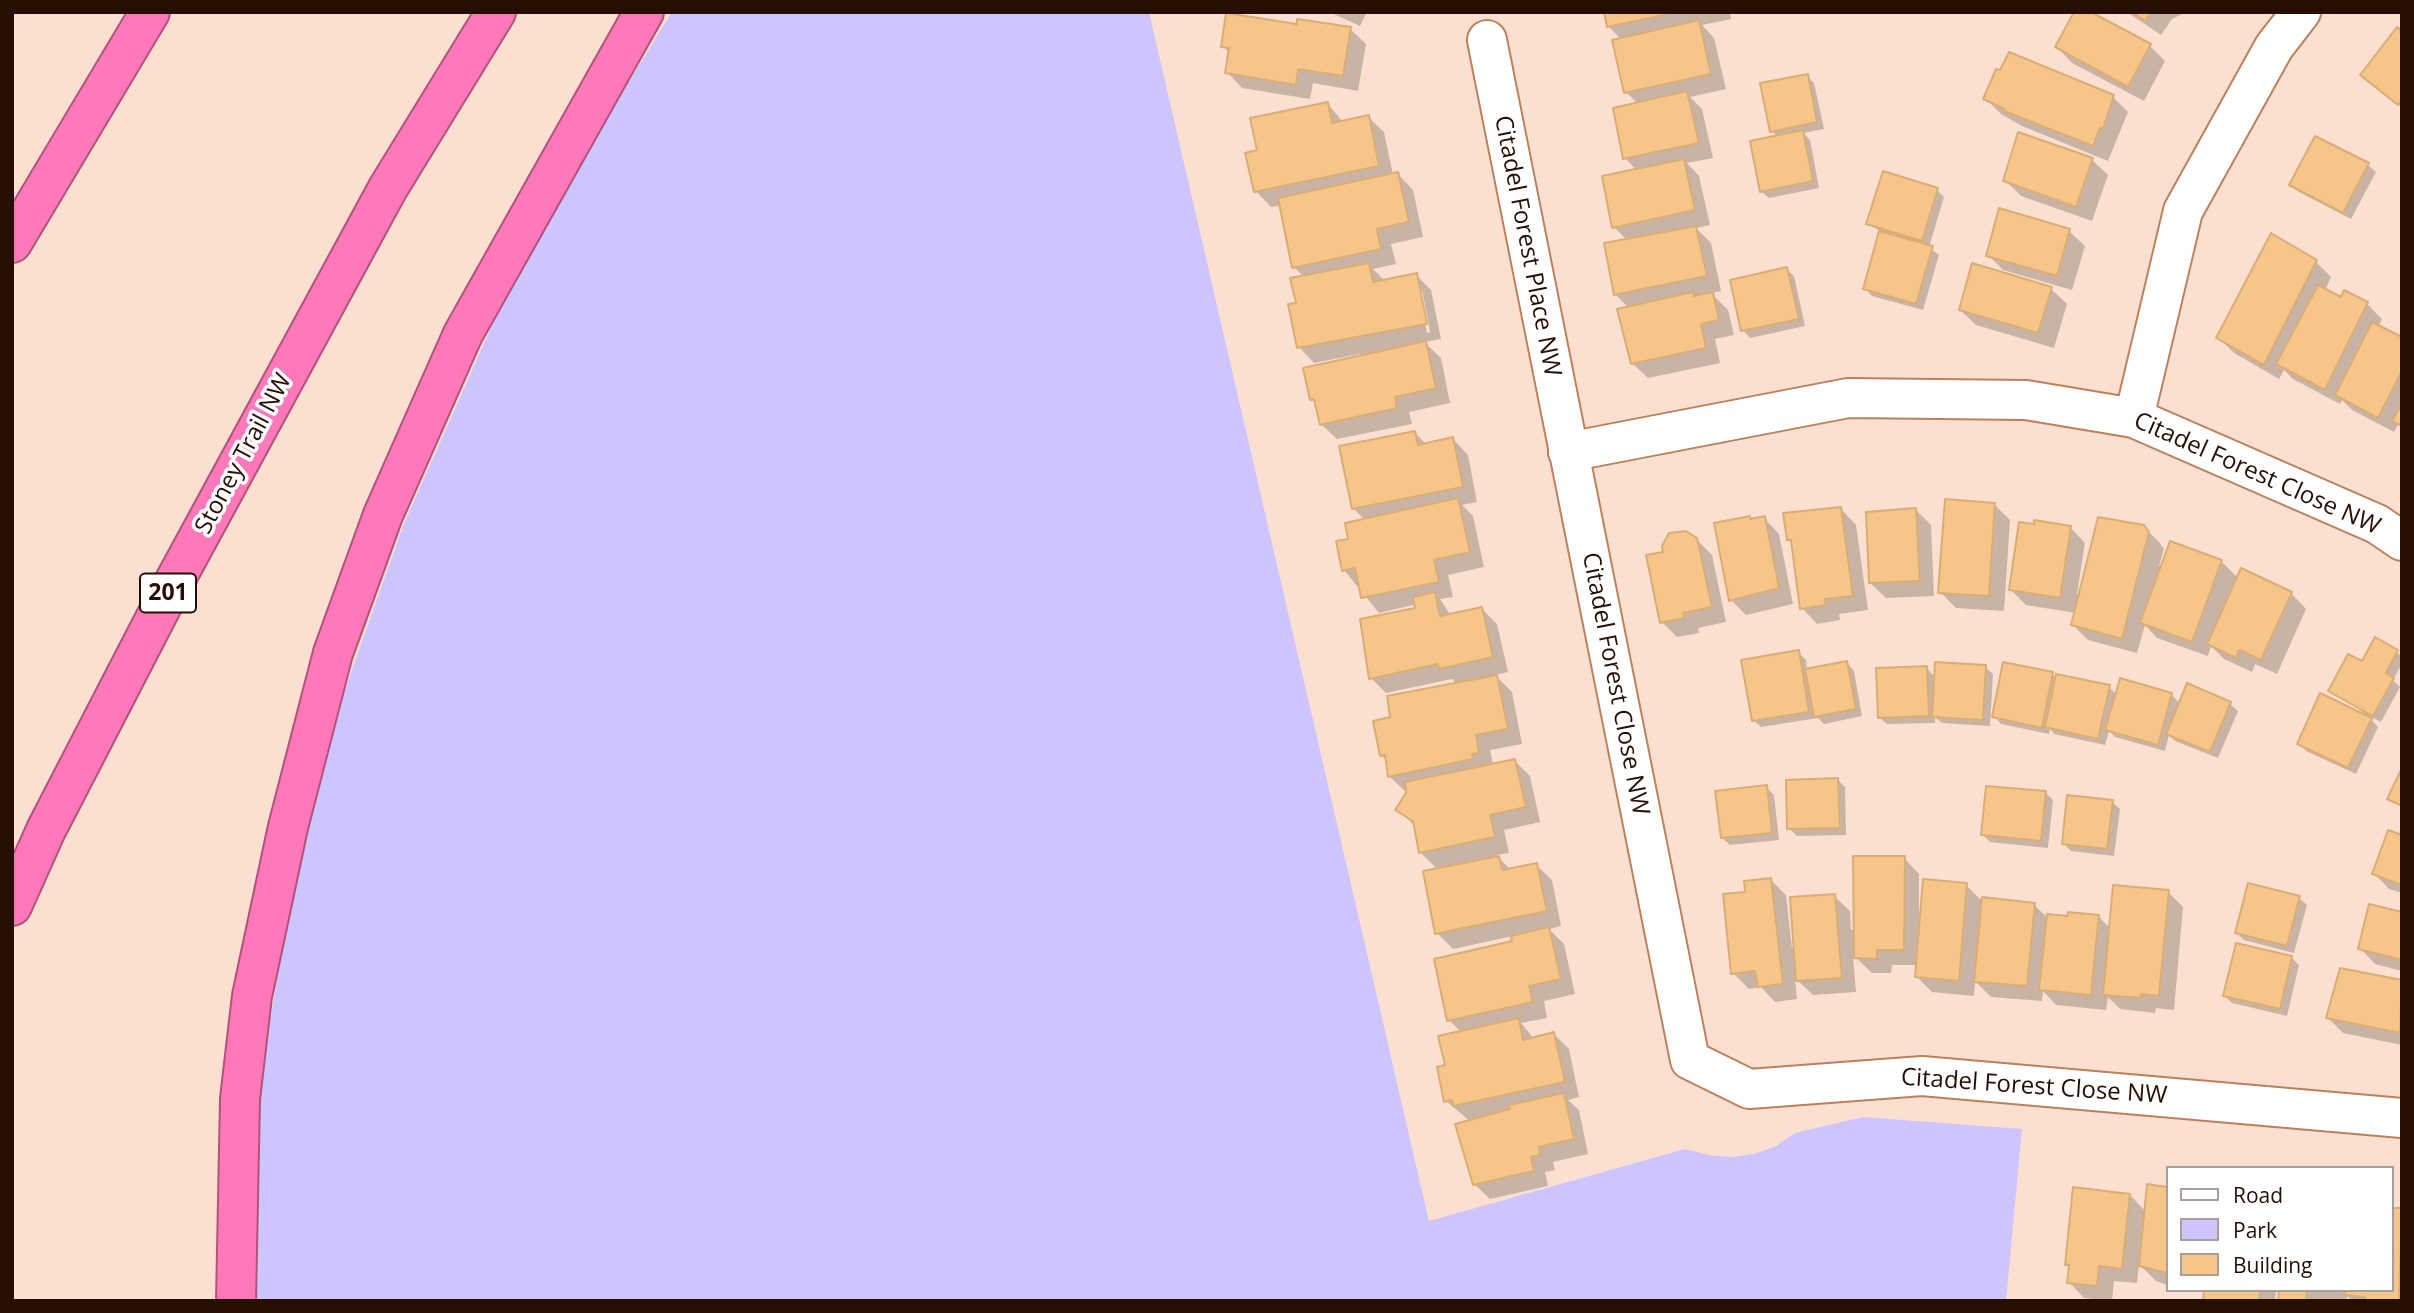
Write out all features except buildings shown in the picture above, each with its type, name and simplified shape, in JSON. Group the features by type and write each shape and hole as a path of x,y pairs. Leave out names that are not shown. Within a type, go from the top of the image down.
{"highway":[{"path":"12,243 150,12"},
{"name":"Stoney Trail NW","path":"12,906 46,830 172,586 388,188 496,12"},
{"path":"236,1301 240,1099 253,996 288,827 333,653 383,515 463,334 644,12"}],"street":[{"path":"2134,418 2183,211 2274,47 2301,12"},
{"name":"Citadel Forest Place NW","path":"1487,40 1568,452"},
{"name":"Citadel Forest Close NW","path":"2402,541 2377,524 2134,418 2026,400 1848,398 1568,452 1690,1059 1749,1089 1922,1076 2402,1118"}],"green space":[{"path":"672,12 1149,12 1429,1221 1685,1149 1731,1157 1754,1154 1776,1146 1795,1133 1863,1117 2022,1129 2006,1301 256,1301 253,1122 309,791 403,526 528,244"}]}
